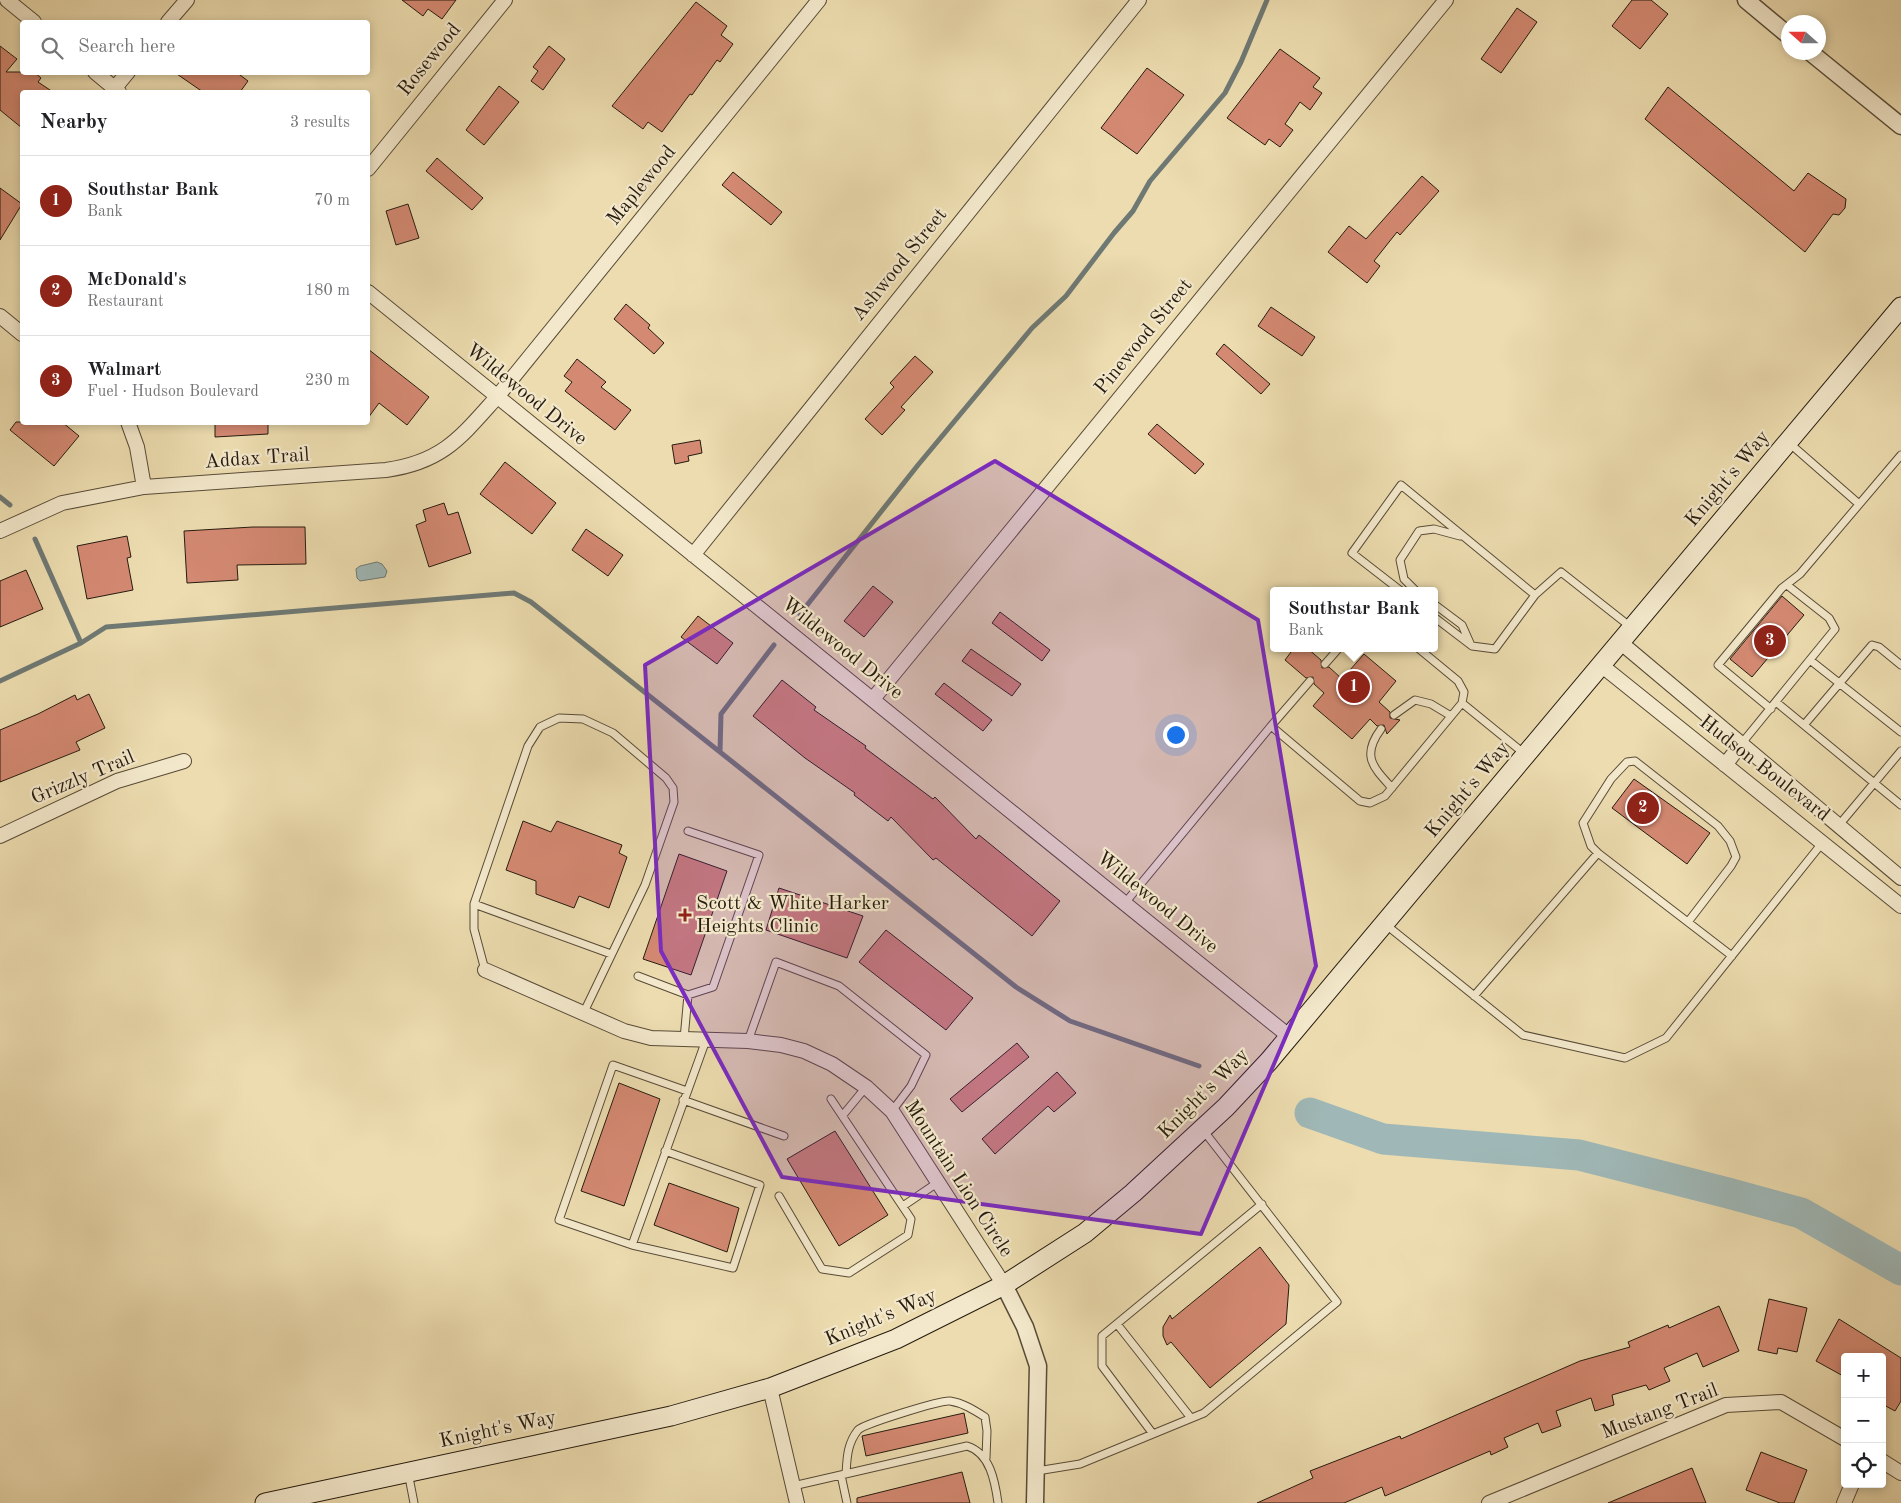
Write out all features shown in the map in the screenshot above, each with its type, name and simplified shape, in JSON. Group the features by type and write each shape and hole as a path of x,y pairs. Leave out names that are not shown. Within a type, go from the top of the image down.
{"main road":[{"name":"Knight's Way","path":"265,1503 671,1416 770,1388 896,1339 1004,1285 1085,1233 1133,1193 1226,1108 1290,1037 1901,307"}],"street":[{"path":"7,0 32,20"},
{"path":"170,20 187,0"},
{"name":"Rosewood","path":"370,167 505,0"},
{"name":"Maplewood","path":"497,397 819,0"},
{"name":"Ashwood Street","path":"693,555 1139,0"},
{"name":"Pinewood Street","path":"873,699 1446,0"},
{"path":"1746,0 1781,29"},
{"path":"1820,60 1901,126"},
{"path":"98,75 116,90"},
{"path":"118,90 126,75"},
{"name":"Wildewood Drive","path":"370,294 1290,1037"},
{"path":"0,316 20,332"},
{"name":"Addax Trail","path":"0,531 62,503 144,487 410,466 448,448 497,397"},
{"path":"129,425 137,447 144,487"},
{"name":"Hudson Boulevard","path":"1626,635 1742,743 1901,878"},
{"name":"Hudson Boulevard","path":"1601,665 1824,842 1901,906"},
{"path":"1725,765 1742,743"},
{"name":"Grizzly Trail","path":"0,836 117,781 184,761"},
{"path":"1824,842 1839,825"},
{"name":"Mountain Lion Circle","path":"485,970 624,1031 651,1038 748,1041 781,1045 804,1051 832,1064 866,1087 892,1111 936,1183 1004,1285"},
{"path":"1004,1285 1023,1321 1038,1366 1035,1503"},
{"path":"770,1388 797,1503"},
{"name":"Mustang Trail","path":"1488,1503 1726,1405 1781,1402 1841,1437"},
{"path":"1886,1464 1901,1473"},
{"path":"1844,1503 1850,1488"}],"lane":[{"path":"1788,442 1859,504"},
{"path":"1771,708 1718,665 1787,585 1800,574 1901,455"},
{"path":"1395,587 1352,553 1401,485 1536,595"},
{"path":"1412,587 1404,579 1400,560 1419,531 1434,529 1462,536"},
{"path":"1438,620 1472,646 1495,649 1536,595 1562,572 1626,635"},
{"path":"1742,743 1835,629 1829,618 1787,585"},
{"path":"1438,607 1462,625 1472,646"},
{"path":"1804,725 1872,645 1879,647 1901,665"},
{"path":"1325,664 1336,652"},
{"path":"1270,726 1360,801 1370,803 1385,796 1462,703 1464,692 1458,681 1423,652"},
{"path":"1810,660 1901,732"},
{"path":"1125,903 1270,726 1310,681"},
{"path":"1394,715 1415,700 1431,704 1451,716"},
{"path":"1776,702 1901,805"},
{"path":"1462,703 1526,755"},
{"path":"485,970 474,929 474,904 528,746 540,727 558,718 583,719 614,733 666,778 673,788 674,802 656,860 583,1014"},
{"path":"1381,729 1371,748 1372,766 1392,788"},
{"path":"1839,825 1901,752"},
{"path":"1688,922 1732,866 1736,857 1730,841 1718,826 1636,761 1627,762 1611,779 1583,823 1591,846 1598,852 1688,922 1732,956"},
{"path":"638,976 688,995 713,987 759,855 688,831"},
{"path":"1385,924 1523,1035 1625,1058 1666,1038 1824,842"},
{"path":"1474,996 1598,852"},
{"path":"474,904 611,954"},
{"path":"748,1041 776,962 839,986 926,1055 911,1086 892,1111"},
{"path":"684,1039 688,995"},
{"path":"632,1245 706,1040"},
{"path":"665,1151 760,1184 733,1268 632,1245 559,1220 613,1065 687,1091"},
{"path":"843,1115 866,1087"},
{"path":"779,1196 822,1269 849,1273 908,1235 911,1219 831,1098"},
{"path":"683,1100 784,1136"},
{"path":"1036,1471 1080,1464 1204,1413 1337,1302 1262,1204 1202,1130"},
{"path":"903,1206 936,1183"},
{"path":"1153,1434 1102,1366 1102,1336 1262,1204"},
{"path":"1117,1324 1191,1418"},
{"path":"847,1503 844,1475 848,1446 859,1428 932,1403 949,1401 969,1406 985,1417 987,1431 986,1458 998,1503"},
{"path":"794,1486 967,1446 977,1449 986,1458"},
{"path":"408,1472 414,1503"}],"highlighted area":[{"path":"995,461 1258,620 1316,966 1201,1234 782,1177 661,951 645,665"}],"water":[{"path":"377,562 382,564 387,571 385,577 360,581 357,578 356,569 360,566"}],"building":[{"path":"402,0 456,0 442,19 428,9 423,16"},
{"path":"1632,0 1651,0 1668,14 1640,49 1612,26"},
{"path":"696,2 727,26 721,35 733,44 720,62 717,60 662,132 648,122 643,129 612,106"},
{"path":"1517,8 1537,22 1501,73 1481,59"},
{"path":"0,46 17,59 6,72 20,72 20,75 38,75 41,78 38,82 50,90 20,90 20,126 0,110"},
{"path":"549,46 565,59 543,90 531,81 538,71 533,67"},
{"path":"1280,49 1320,78 1313,87 1322,93 1310,110 1300,102 1285,124 1293,130 1280,147 1269,139 1265,145 1227,118"},
{"path":"1147,68 1184,95 1137,154 1101,128"},
{"path":"178,75 240,75 248,81 241,90 200,90"},
{"path":"499,86 519,102 484,145 466,130"},
{"path":"1668,87 1794,191 1808,173 1846,199 1845,208 1839,215 1833,214 1805,252 1645,119"},
{"path":"437,158 483,198 472,210 426,171"},
{"path":"733,172 782,212 771,225 722,185"},
{"path":"1422,176 1439,191 1400,235 1397,232 1374,261 1380,266 1367,283 1328,252 1349,226 1366,239"},
{"path":"0,188 20,203 20,207 0,240"},
{"path":"408,204 419,238 396,245 386,211"},
{"path":"626,304 650,325 648,328 664,343 654,354 614,319"},
{"path":"1271,307 1315,337 1302,356 1258,326"},
{"path":"1224,344 1270,384 1261,394 1216,354"},
{"path":"370,351 429,397 407,425 379,403 370,415"},
{"path":"915,356 933,372 901,407 905,410 882,435 865,419 894,387 890,383"},
{"path":"577,359 606,382 601,387 631,410 615,430 565,391 572,382 564,376"},
{"path":"16,422 20,422 20,425 66,425 79,436 54,466 10,430"},
{"path":"1157,424 1204,464 1195,474 1148,434"},
{"path":"215,425 268,425 268,434 215,437"},
{"path":"700,440 702,453 688,456 689,461 675,464 672,445"},
{"path":"505,462 556,503 532,534 480,494"},
{"path":"444,503 448,515 458,512 471,553 429,567 416,525 426,521 423,510"},
{"path":"253,527 305,527 306,564 237,565 238,580 187,583 184,531"},
{"path":"586,529 623,555 608,576 572,550"},
{"path":"127,536 131,557 127,558 133,590 87,599 77,546"},
{"path":"26,570 43,609 0,627 0,581"},
{"path":"873,586 893,602 864,637 844,621"},
{"path":"1782,596 1804,615 1752,677 1730,659"},
{"path":"1000,612 1050,650 1042,661 992,623"},
{"path":"698,616 733,643 717,664 681,637"},
{"path":"971,649 1021,684 1012,696 962,661"},
{"path":"1291,652 1312,652 1321,660 1322,668 1329,667 1342,679 1364,654 1396,681 1379,702 1390,712 1390,718 1400,720 1387,734 1384,725 1377,726 1370,719 1352,739 1313,706 1324,693 1314,684 1313,677 1306,678 1285,660"},
{"path":"782,680 816,707 814,710 866,746 865,748 933,799 935,797 976,839 979,835 1060,901 1032,936 936,858 933,860 891,817 888,821 854,795 855,793 805,758 753,716"},
{"path":"944,683 992,720 983,731 935,694"},
{"path":"89,694 105,728 76,742 80,750 0,782 0,730 38,714 75,695 77,700"},
{"path":"1634,779 1710,833 1687,864 1612,808"},
{"path":"523,821 551,832 557,821 622,845 619,853 627,857 609,908 579,896 574,908 536,894 536,881 506,870"},
{"name":"Scott & White Harker Heights Clinic","path":"679,854 727,871 691,975 643,959"},
{"path":"779,888 863,916 847,958 766,930"},
{"path":"886,930 973,998 946,1030 859,962"},
{"path":"1017,1043 1029,1057 962,1112 950,1099"},
{"path":"1057,1072 1076,1093 1054,1112 1048,1106 995,1154 982,1139"},
{"path":"619,1083 660,1099 624,1206 581,1191"},
{"path":"835,1131 888,1215 839,1246 787,1159"},
{"path":"669,1183 739,1208 727,1252 654,1225"},
{"path":"1260,1247 1289,1285 1286,1324 1210,1388 1171,1342 1167,1345 1163,1336 1163,1327 1170,1315 1172,1319"},
{"path":"1769,1299 1807,1308 1797,1352 1778,1348 1777,1354 1758,1350"},
{"path":"1719,1306 1739,1351 1703,1367 1697,1353 1664,1368 1670,1381 1649,1390 1646,1385 1612,1395 1614,1405 1595,1411 1591,1398 1556,1411 1561,1426 1542,1433 1538,1423 1504,1438 1508,1447 1491,1455 1490,1451 1385,1496 1382,1487 1344,1503 1257,1503 1313,1478 1310,1471 1400,1436 1401,1439 1580,1361 1630,1347 1628,1342 1668,1325 1669,1328"},
{"path":"1839,1319 1901,1358 1901,1401 1895,1411 1886,1406 1886,1353 1841,1353 1841,1375 1816,1361"},
{"path":"964,1413 968,1433 866,1456 862,1436"},
{"path":"1761,1452 1807,1470 1794,1503 1780,1503 1746,1490"},
{"path":"1692,1468 1706,1503 1608,1503"},
{"path":"962,1472 970,1503 857,1503 857,1498"}],"waterway":[{"path":"800,614 918,465 1032,328 1066,296 1133,211 1150,181 1225,93 1241,62 1267,0"},
{"path":"0,497 10,505"},
{"path":"35,539 81,643"},
{"path":"0,681 81,643 106,627 514,593 531,602 1016,987 1070,1021 1199,1066"},
{"path":"720,752 721,714 774,645"},
{"path":"1310,1113 1383,1139 1579,1155 1728,1193 1801,1213 1901,1270"}],"place":[{"name":"Walmart","path":"1770,641"},
{"name":"Southstar Bank","path":"1354,687"},
{"name":"McDonald's","path":"1643,808"},
{"name":"Scott & White Harker Heights Clinic","path":"685,915"}]}
